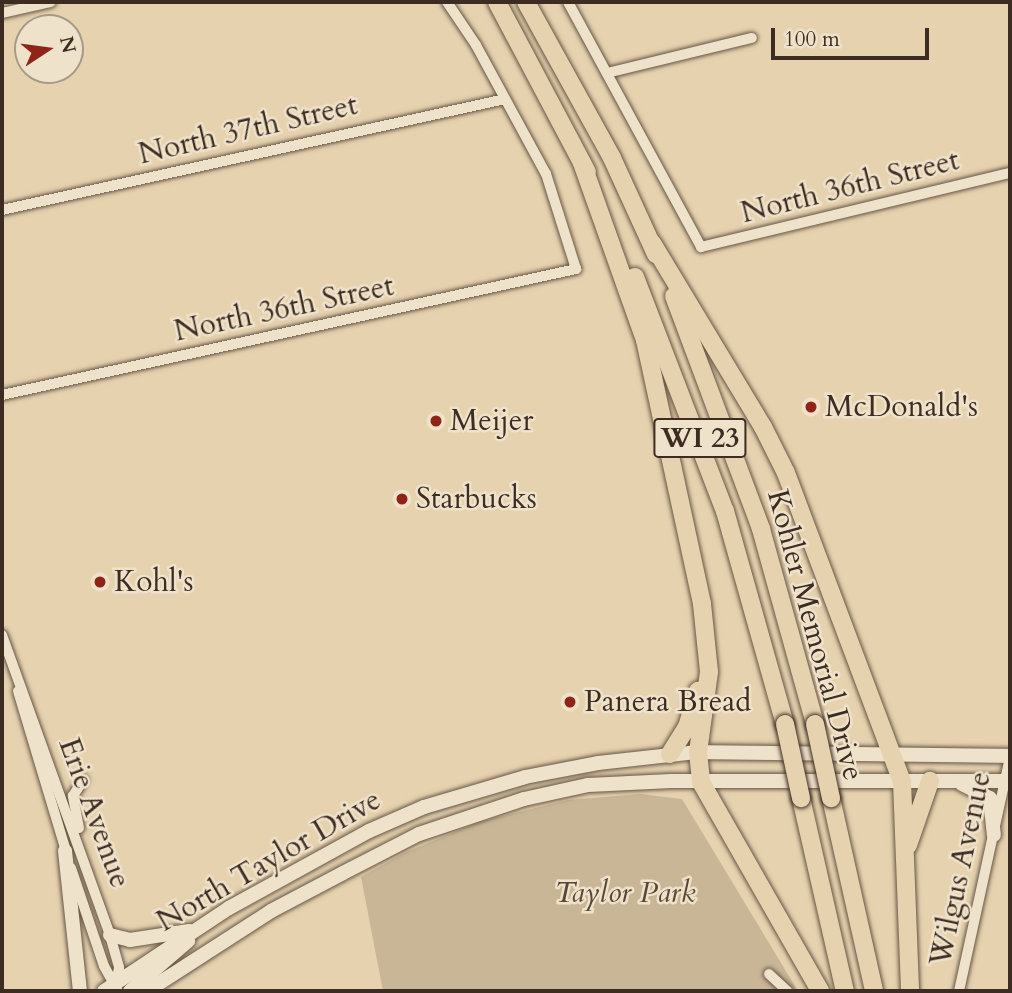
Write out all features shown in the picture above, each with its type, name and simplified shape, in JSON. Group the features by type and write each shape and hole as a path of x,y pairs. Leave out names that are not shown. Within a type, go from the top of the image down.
{"highway":[{"name":"Kohler Memorial Drive","path":"497,2 582,163 659,333 709,465 785,724 845,991"},
{"name":"Kohler Memorial Drive","path":"526,2 612,158 652,243 761,529 815,724 874,991"},
{"path":"582,163 638,317 688,534 709,657 698,752 701,782 820,991"},
{"path":"652,243 763,427 786,473 902,781 910,991"},
{"path":"670,754 691,718 700,675 688,534"},
{"path":"905,855 938,780"}],"main road":[{"name":"North Taylor Drive","path":"113,989 197,929 281,877 410,812 525,778 670,754 698,752 1010,757"},
{"path":"938,780 975,788 990,798 994,835"},
{"name":"North Taylor Drive","path":"147,991 271,911 419,834 476,812 588,785 1008,781"},
{"path":"65,851 80,991"},
{"path":"110,935 146,939 197,929"},
{"path":"130,991 172,958 197,929"}],"street":[{"path":"2,13 51,2"},
{"path":"447,2 505,99"},
{"path":"568,2 607,74 752,38"},
{"name":"North 36th Street","path":"607,74 701,247 1010,173"},
{"name":"North 37th Street","path":"2,210 505,99"},
{"name":"North 36th Street","path":"2,395 576,269 554,193 505,99"},
{"name":"Erie Avenue","path":"2,635 65,851 113,989"},
{"name":"Erie Avenue","path":"11,663 110,935 119,968 113,989"},
{"name":"Wilgus Avenue","path":"959,991 1008,781 1010,757"},
{"path":"83,780 72,796 93,883"},
{"path":"769,974 787,991"}],"green space":[{"name":"Taylor Park","path":"640,794 682,799 798,991 383,991 361,877 404,853 479,822 568,800"}],"place":[{"name":"McDonald's","path":"811,407"},
{"name":"Meijer","path":"436,421"},
{"name":"Starbucks","path":"402,499"},
{"name":"Kohl's","path":"100,582"},
{"name":"Panera Bread","path":"570,702"}]}
